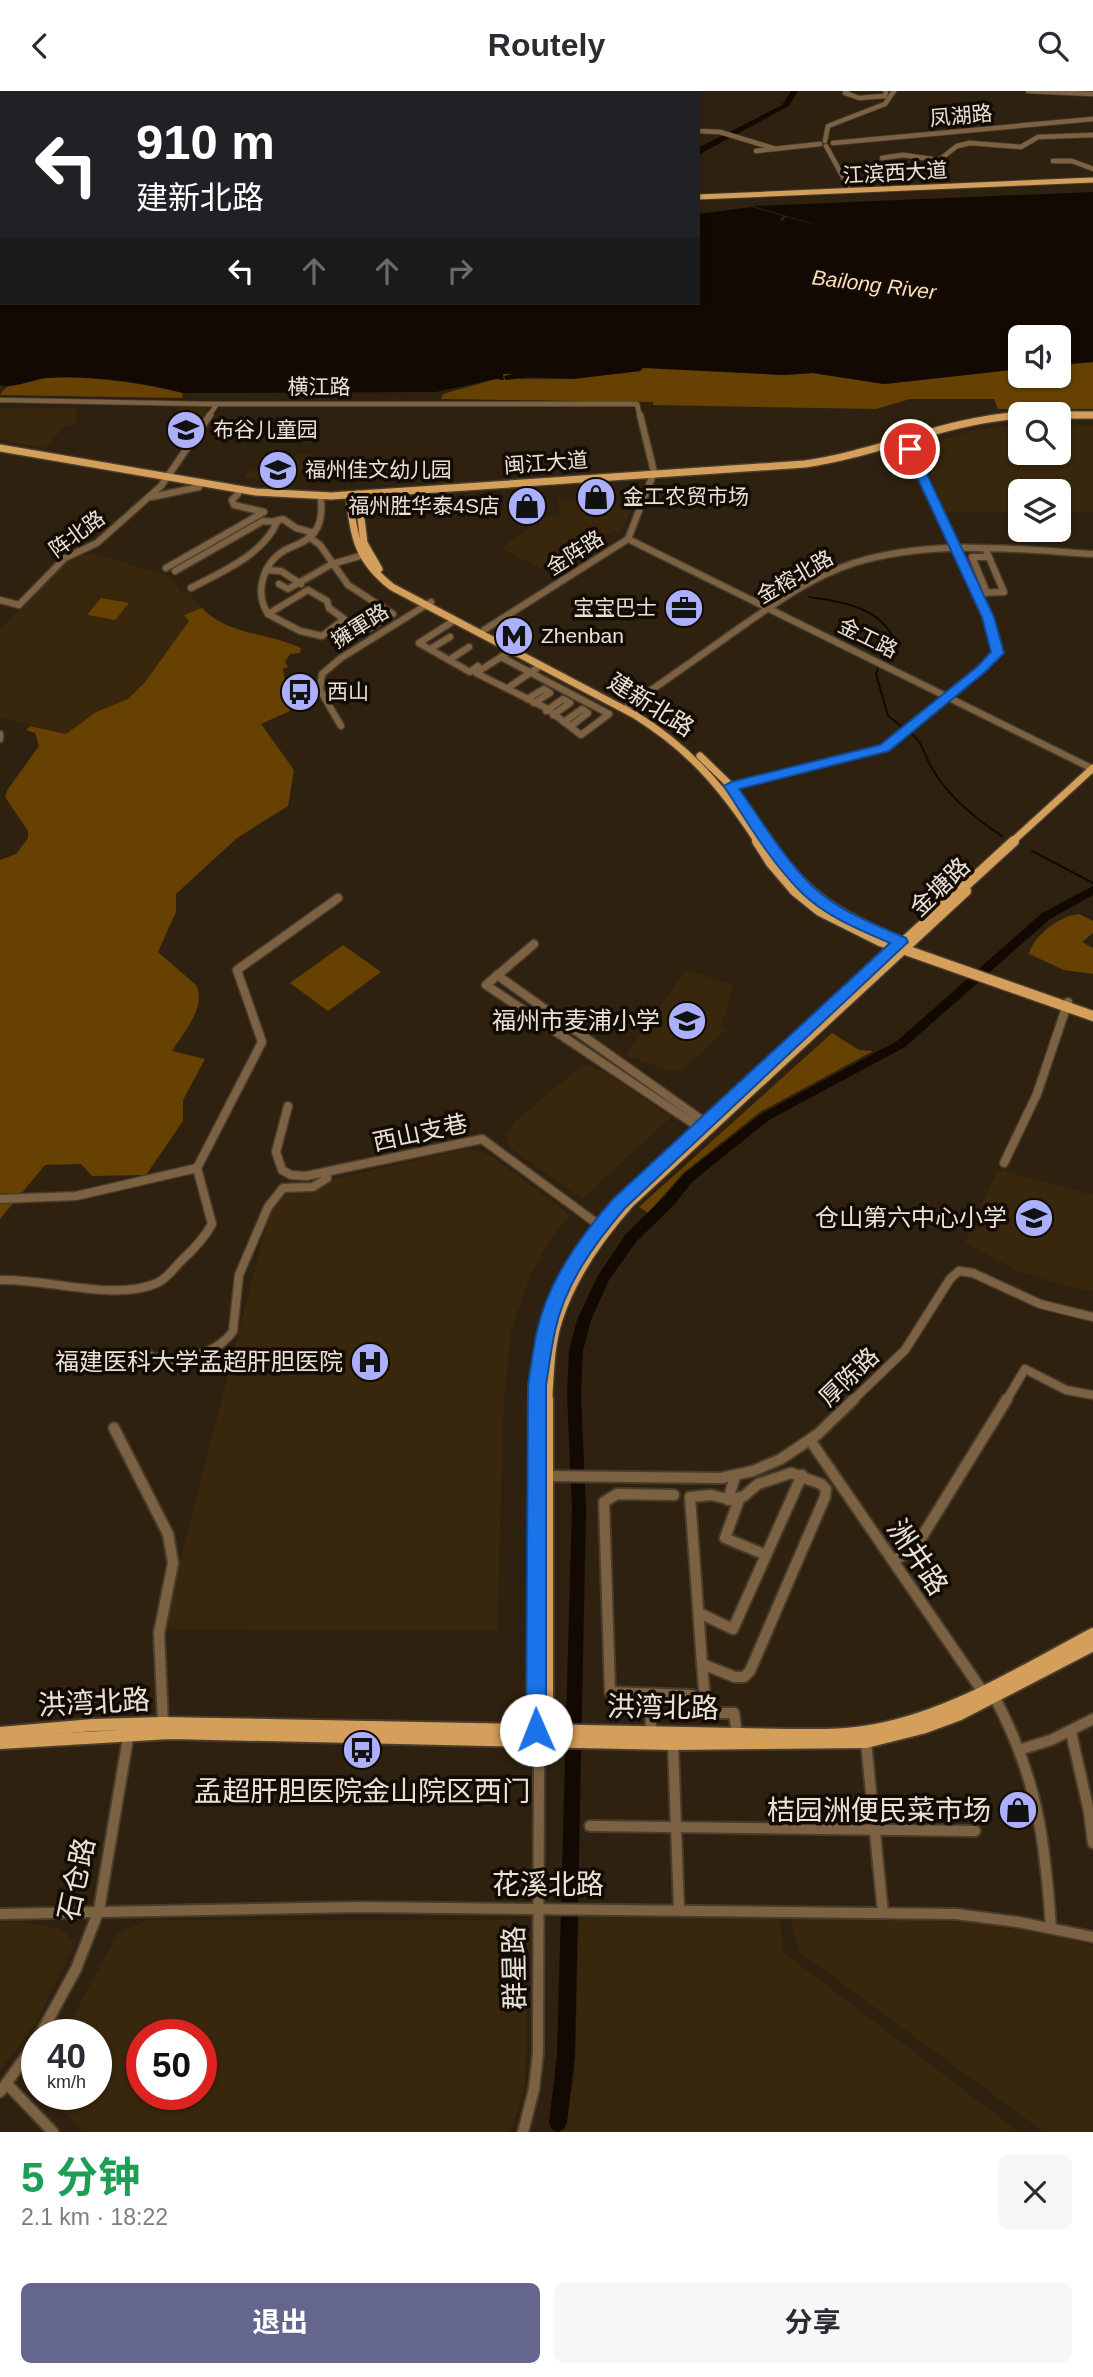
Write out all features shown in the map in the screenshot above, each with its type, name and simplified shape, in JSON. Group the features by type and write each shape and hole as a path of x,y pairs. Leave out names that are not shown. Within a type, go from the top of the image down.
{"main road":[{"name":"江滨西大道","path":"700,195 848,186 1093,178"},
{"name":"江滨西大道","path":"700,195 1093,178"},
{"name":"闽江大道","path":"0,448 238,494 321,501 818,463 852,456 977,419 1024,415 1093,417"},
{"name":"闽江大道","path":"1071,418 1093,417"},
{"name":"闽江大道","path":"654,475 824,466 854,461 975,425 1008,421"},
{"name":"闽江大道","path":"0,454 266,493 354,497"},
{"path":"354,497 353,535 360,556"},
{"name":"建新北路","path":"354,497 362,539 373,562 390,579 455,620 626,708"},
{"name":"建新北路","path":"360,556 385,582 484,630 626,708 677,743 726,787 771,863 804,899 842,924 1067,1004 1093,1016"},
{"name":"金塘路","path":"539,1735 547,1708 547,1376 554,1330 577,1275 602,1228 1093,768"},
{"name":"金塘路","path":"539,1760 539,1371 546,1329 569,1270 619,1203 1093,777"},
{"name":"建新北路","path":"1067,1004 1093,1010"},
{"name":"洪湾北路","path":"576,1736 651,1732 814,1735 874,1730 988,1695 1093,1634"},
{"name":"洪湾北路","path":"0,1743 163,1723 576,1736 673,1744 866,1742 922,1728 1093,1645"},
{"name":"洪湾北路","path":"0,1733 129,1729 170,1733 539,1735"}],"street":[{"path":"846,91 845,93 859,97 885,96 886,91"},
{"path":"848,186 824,144 828,126 884,104 894,91"},
{"path":"1028,91 1093,94"},
{"name":"凤湖路","path":"824,144 1093,119"},
{"path":"700,131 726,133 776,149"},
{"path":"882,158 903,155 939,160 957,146 970,143 1021,147 1038,137 1093,135"},
{"path":"756,151 824,144"},
{"path":"1053,161 1072,161 1093,169"},
{"name":"横江路","path":"0,400 217,404 637,404 654,475"},
{"name":"阵北路","path":"0,600 19,605 65,558 97,543 144,502 168,479 217,404"},
{"path":"726,787 881,750 916,725 998,653 992,629 977,593 908,445"},
{"name":"金阵路","path":"484,630 628,538 654,475"},
{"path":"144,502 167,492 199,487"},
{"path":"166,568 264,512 234,505 232,500 238,494"},
{"path":"267,614 308,590 327,601 329,608 344,619 322,636 300,631 267,614 261,591 266,570 280,554 312,535 322,516 321,501"},
{"path":"175,571 263,521 283,519 322,543 332,564 357,593 393,614 370,628"},
{"path":"191,588 256,549 276,527 275,521"},
{"name":"金工路","path":"628,538 1093,768"},
{"name":"金榕北路","path":"626,708 769,608 816,579 846,566 891,554 956,547 1093,554"},
{"path":"977,593 1004,592 985,548"},
{"path":"279,584 288,589 332,564 360,556"},
{"path":"987,593 972,557 989,557"},
{"path":"266,570 281,571 300,583 303,593"},
{"name":"擁軍路","path":"341,726 320,690 322,674 341,658 429,604"},
{"path":"455,620 419,643 470,672 510,649"},
{"path":"430,649 450,637"},
{"path":"449,660 469,647"},
{"path":"501,657 609,714 581,735 531,701 476,673 510,649"},
{"path":"508,688 540,666"},
{"path":"550,713 563,699 583,688"},
{"path":"0,1280 20,1277 110,1289 145,1287 158,1283 194,1249 212,1224 197,1168 262,1042 237,970 338,898"},
{"path":"534,944 486,985 703,1126"},
{"path":"497,975 703,1126"},
{"path":"1004,1163 1037,1094 1067,1004"},
{"name":"西山支巷","path":"288,1106 275,1147 277,1163 285,1172 298,1176 325,1172 482,1139 602,1228"},
{"path":"0,1199 76,1196 127,1187 197,1168"},
{"path":"148,1355 160,1360 205,1353 232,1335 239,1275 273,1198 283,1188 305,1188 323,1183 327,1178 325,1172"},
{"name":"厚陈路","path":"546,1476 698,1479 735,1476 767,1466 810,1440 905,1350 950,1279 959,1271 972,1273 1040,1304 1093,1317"},
{"path":"893,1561 915,1548 1025,1369 1066,1390 1093,1395"},
{"path":"114,1428 168,1534 173,1552 159,1633 163,1723"},
{"name":"洲井路","path":"810,1440 988,1695 1022,1749 1033,1779 1044,1829 1051,1928"},
{"path":"702,1664 740,1678 750,1671 827,1493 821,1483 802,1475 787,1474 755,1486 740,1497 729,1500 711,1495 691,1497 702,1664 706,1713 734,1713 737,1734"},
{"path":"699,1613 733,1629 802,1475"},
{"path":"729,1500 735,1476"},
{"path":"674,1495 617,1494 606,1499 603,1505 610,1692 692,1695"},
{"path":"740,1497 725,1538 766,1555"},
{"path":"650,1693 651,1732"},
{"path":"1022,1749 1070,1732 1093,1719"},
{"name":"石仓路","path":"49,2019 76,1969 99,1910 129,1729"},
{"path":"1070,1732 1093,1843"},
{"path":"866,1742 883,1913"},
{"path":"673,1744 678,1909"},
{"name":"群星路","path":"523,2132 537,2065 539,1760"},
{"path":"590,1826 975,1831"},
{"name":"花溪北路","path":"0,1914 99,1910 537,1907 956,1914 1093,1937"},
{"path":"21,2063 3,2088 53,2132"}],"shaded area":[{"path":"1093,362 1093,409 1071,409 1071,402 1008,402 1008,409 998,409 994,399 910,399 876,409 441,399 443,394 496,379 503,374 512,374 520,379 572,379 640,371 643,368 784,375 813,373 884,384 1008,370 1008,388 1071,388 1071,364"},
{"path":"61,377 153,386 183,393 182,398 0,395 4,389 19,382"},
{"name":"布谷儿童园","path":"180,406 205,406 208,409 184,442 173,441 180,420 176,420"},
{"path":"76,408 77,423 74,426 65,425 46,448 0,440 0,410"},
{"path":"1071,425 1093,425 1093,512 1071,512 1071,479 1008,479 1008,512 945,512 919,447 973,430 1008,426 1008,465 1071,465"},
{"name":"福州佳文幼儿园","path":"303,453 311,454 292,485 244,478 246,473"},
{"path":"557,498 631,509 621,533 615,531 585,545 547,571 501,549 541,518 561,516"},
{"path":"96,554 168,576 178,583 176,585 181,592 187,591 202,608 184,615 190,621 145,682 128,699 96,712 66,734 0,718 0,630 72,556"},
{"path":"101,598 129,603 115,620 87,615"},
{"path":"202,608 212,617 236,629 301,648 300,653 290,654 285,662 288,667 283,669 290,711 261,724 294,770 288,806 237,838 176,894 176,912 158,952 196,985 199,993 196,1011 172,1051 205,1059 183,1100 183,1121 146,1175 92,1176 81,1164 45,1165 0,1219 0,860 16,854 28,838 28,831 5,797 39,746 35,733 26,730 30,726 66,734 96,712 128,699 145,682 189,621 184,615"},
{"path":"1079,914 1093,921 1093,933 1082,942 1093,948 1093,974 1064,970 1029,954 1036,940 1049,928 1064,918"},
{"path":"343,945 381,972 328,1011 290,983"},
{"name":"福州市麦浦小学","path":"687,969 732,985 721,1026 726,1029 686,1067 672,1072 626,1055"},
{"path":"832,1033 859,1050 873,1051 760,1112 683,1173 648,1213 639,1207"},
{"path":"587,1065 605,1072 671,1117 582,1199 510,1148 506,1139 514,1122 577,1070"},
{"name":"福建医科大学孟超肝胆医院","path":"477,1150 493,1157 570,1215 551,1238 532,1272 512,1327 504,1397 497,1631 163,1629 269,1214 275,1200 287,1190 306,1191 328,1184 329,1180 458,1151"},
{"name":"仓山第六中心小学","path":"998,1169 1093,1195 1093,1291 1020,1272 965,1242"},
{"path":"779,1915 783,1952 1019,2132 560,2132 575,2078 579,1916"},
{"path":"790,1915 967,1922 1051,1935 1093,1946 1093,2132 1044,2132 798,1951"},
{"path":"148,1920 511,1920 529,1935 525,2086 510,2132 83,2132 62,2110 112,2110 112,2019 72,2019 118,1933"},
{"path":"18,1921 61,1929 71,1939 74,1947 37,2019 21,2019 21,2043 0,2070 0,1922"}],"water":[{"path":"791,91 798,91 789,106 700,154 700,147 782,105"},
{"name":"Bailong River","path":"1093,192 1093,362 1071,364 1071,325 1008,325 1008,370 884,384 813,373 784,375 643,368 640,371 572,379 532,377 505,380 504,376 512,374 503,374 504,380 496,379 436,392 183,393 133,383 82,378 48,378 11,386 0,385 0,305 700,305 700,214 752,207 783,216 780,220 786,222 783,220 786,217 828,228 753,206"}],"waterway":[{"path":"809,597 848,604 881,621 896,643 883,662"},
{"path":"879,666 876,674 888,716 905,729"},
{"path":"910,732 918,740 933,770 947,789 973,815 1002,836"},
{"path":"1032,851 1093,883"},
{"path":"558,2123 566,2055 578,1575 579,1511 574,1393 576,1351 584,1320 604,1277 631,1238 670,1200 688,1178 765,1117 901,1044 1046,916 1093,890"}],"place":[{"name":"布谷儿童园","path":"186,430"},
{"name":"福州佳文幼儿园","path":"278,470"},
{"name":"金工农贸市场","path":"596,497"},
{"name":"福州胜华泰4S店","path":"527,506"},
{"name":"宝宝巴士","path":"684,608"},
{"name":"Zhenban","path":"514,636"},
{"name":"西山","path":"300,692"},
{"name":"福州市麦浦小学","path":"687,1021"},
{"name":"仓山第六中心小学","path":"1034,1218"},
{"name":"福建医科大学孟超肝胆医院","path":"370,1362"},
{"name":"孟超肝胆医院金山院区西门","path":"362,1750"},
{"name":"桔园洲便民菜市场","path":"1018,1810"}],"route":[{"path":"536,1730 537,1385 546,1329 562,1285 588,1239 619,1203 901,942 854,922 807,890 780,859 731,786 885,748 998,653 988,617 910,449"}]}
